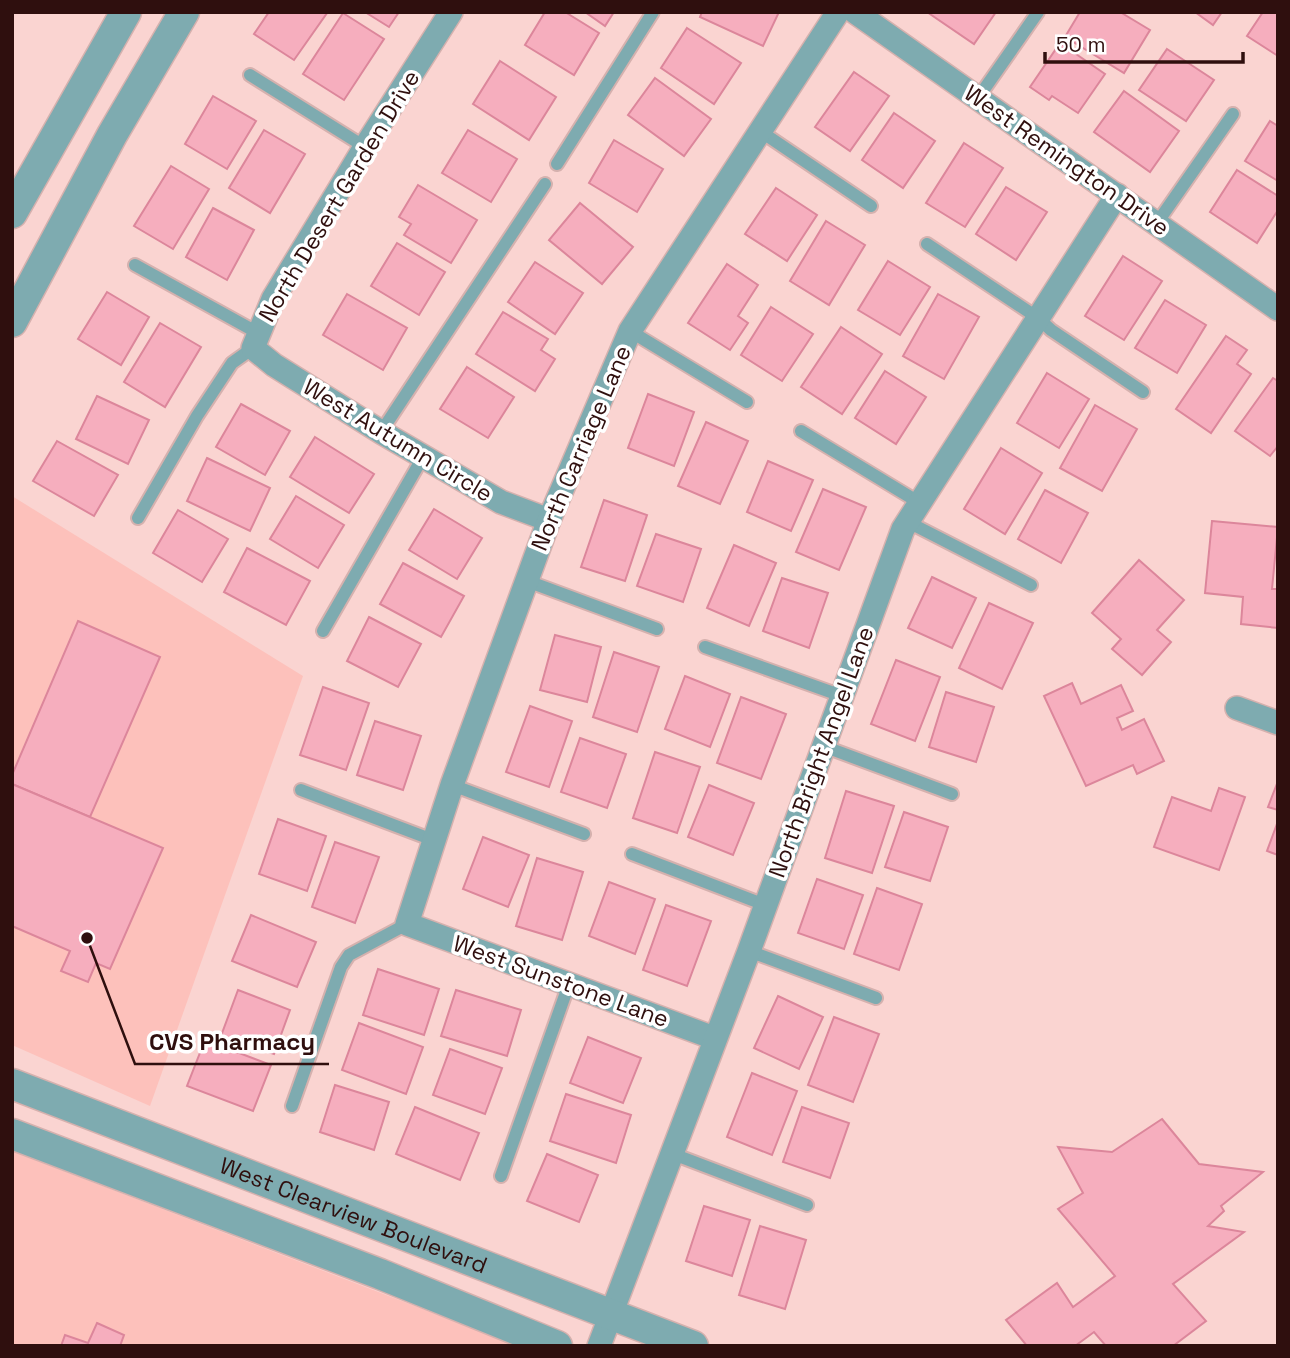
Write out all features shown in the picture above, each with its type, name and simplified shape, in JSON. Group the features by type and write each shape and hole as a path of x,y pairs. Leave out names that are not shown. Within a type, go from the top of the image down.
{"street":[{"path":"12,213 126,12"},
{"path":"12,321 112,135 184,12"},
{"name":"North Desert Garden Drive","path":"256,340 273,299 451,12"},
{"name":"North Carriage Lane","path":"407,924 452,785 549,520 630,331 838,12"},
{"name":"West Remington Drive","path":"855,12 1278,309"},
{"name":"North Bright Angel Lane","path":"599,1346 673,1154 903,529 1116,195"},
{"name":"West Autumn Circle","path":"256,340 274,365 381,432 501,502 549,520"},
{"path":"1237,708 1278,723"},
{"name":"West Sunstone Lane","path":"407,924 714,1038"},
{"name":"West Clearview Boulevard","path":"12,1084 694,1346"},
{"name":"West Clearview Boulevard","path":"12,1134 380,1274 558,1346"}],"lane":[{"path":"557,164 653,12"},
{"path":"978,98 1038,12"},
{"path":"250,75 365,147"},
{"path":"1157,223 1233,114"},
{"path":"760,131 871,206"},
{"path":"381,432 545,184"},
{"path":"927,244 1143,392"},
{"path":"135,265 256,340"},
{"path":"630,331 747,402"},
{"name":"North Desert Garden Drive","path":"138,518 197,416 232,363 256,340"},
{"path":"801,431 914,513 1031,585"},
{"path":"323,631 423,457"},
{"path":"527,581 657,629"},
{"path":"705,647 842,696"},
{"path":"823,746 951,794"},
{"path":"452,785 584,834"},
{"path":"301,790 433,840"},
{"path":"632,854 765,905"},
{"path":"292,1106 341,967 349,955 407,924"},
{"path":"748,951 876,998"},
{"path":"501,1176 569,984"},
{"path":"673,1154 807,1205"}],"shaded area":[{"path":"12,496 303,676 150,1106 12,1045"},
{"path":"12,1151 48,1165 519,1346 12,1346"}],"building":[{"path":"269,12 327,13 294,60 254,34"},
{"path":"365,12 399,12 389,27"},
{"path":"545,12 565,12 599,33 574,75 525,45"},
{"path":"585,12 614,12 605,26"},
{"path":"702,12 779,12 763,46 700,17"},
{"path":"927,12 996,12 974,44"},
{"path":"1080,12 1120,12 1150,30 1124,73 1065,37"},
{"path":"1195,12 1222,12 1213,25"},
{"path":"1263,12 1278,12 1278,56 1247,36"},
{"path":"343,13 384,39 344,100 303,74"},
{"path":"687,28 741,63 714,104 661,68"},
{"path":"1060,43 1105,74 1078,113 1052,96 1049,100 1030,87"},
{"path":"1167,49 1214,80 1186,121 1139,90"},
{"path":"500,61 556,97 529,140 473,104"},
{"path":"854,72 889,96 850,151 815,127"},
{"path":"655,78 711,119 684,156 628,115"},
{"path":"1124,91 1179,131 1150,172 1094,132"},
{"path":"213,96 256,121 227,169 185,144"},
{"path":"894,113 935,141 903,188 862,160"},
{"path":"1270,121 1278,126 1278,181 1245,161"},
{"path":"264,130 305,154 270,213 229,188"},
{"path":"468,130 517,159 491,202 442,173"},
{"path":"614,140 663,169 637,212 589,183"},
{"path":"964,143 1003,168 965,227 926,203"},
{"path":"171,166 209,189 173,249 134,226"},
{"path":"1237,170 1278,196 1278,210 1257,243 1210,212"},
{"path":"418,185 477,220 451,263 404,235 411,224 399,217"},
{"path":"1006,187 1047,212 1016,260 976,234"},
{"path":"776,188 817,215 787,261 745,234"},
{"path":"580,203 633,247 602,284 549,240"},
{"path":"213,208 254,230 227,280 186,257"},
{"path":"826,221 865,245 829,305 790,281"},
{"path":"397,243 445,272 419,315 371,286"},
{"path":"1123,256 1162,281 1124,340 1085,316"},
{"path":"888,261 930,287 900,335 858,310"},
{"path":"535,262 583,293 555,334 508,302"},
{"path":"727,264 758,285 738,316 748,323 730,350 688,323"},
{"path":"107,292 149,317 121,365 78,339"},
{"path":"347,294 407,328 383,370 323,335"},
{"path":"938,294 979,317 944,379 903,356"},
{"path":"1165,300 1206,325 1177,373 1135,348"},
{"path":"771,307 813,334 782,381 741,355"},
{"path":"503,312 548,339 541,350 555,359 535,391 476,354"},
{"path":"160,323 201,347 165,407 124,382"},
{"path":"841,327 882,354 842,414 801,387"},
{"path":"1226,336 1247,350 1237,364 1251,374 1211,433 1176,409"},
{"path":"467,367 514,397 488,438 440,409"},
{"path":"885,371 926,397 896,444 855,418"},
{"path":"1047,373 1089,399 1059,448 1017,423"},
{"path":"1273,378 1278,381 1278,446 1270,456 1235,431"},
{"path":"648,394 694,412 674,466 628,448"},
{"path":"97,396 149,420 128,464 76,439"},
{"path":"241,404 290,431 265,475 216,447"},
{"path":"1095,405 1137,429 1102,491 1060,468"},
{"path":"706,422 748,441 720,504 678,486"},
{"path":"315,437 374,474 349,513 290,477"},
{"path":"57,441 118,475 94,516 33,481"},
{"path":"1001,448 1042,473 1005,534 964,509"},
{"path":"207,458 270,488 250,531 187,501"},
{"path":"768,461 813,480 791,531 747,512"},
{"path":"823,489 866,507 839,570 796,552"},
{"path":"1045,490 1088,513 1061,563 1018,539"},
{"path":"296,496 344,525 318,568 270,539"},
{"path":"604,500 647,515 625,581 581,567"},
{"path":"434,509 482,538 457,579 409,550"},
{"path":"178,510 228,539 202,582 153,553"},
{"path":"1212,521 1278,527 1272,589 1278,589 1278,628 1241,624 1243,597 1205,593"},
{"path":"656,534 701,549 683,602 637,586"},
{"path":"734,545 776,563 749,626 707,608"},
{"path":"247,548 310,581 286,625 224,592"},
{"path":"1139,560 1184,600 1157,630 1171,642 1142,675 1112,649 1121,639 1092,613"},
{"path":"403,563 464,596 441,637 380,604"},
{"path":"932,577 976,598 952,648 908,628"},
{"path":"782,578 828,593 809,648 763,631"},
{"path":"989,603 1033,623 1002,689 959,668"},
{"path":"369,617 421,644 398,687 347,661"},
{"path":"78,621 160,657 90,817 12,784 12,775"},
{"path":"555,635 601,647 587,702 540,690"},
{"path":"614,652 659,667 637,732 593,717"},
{"path":"896,660 940,677 915,741 871,724"},
{"path":"685,676 730,694 710,747 665,729"},
{"path":"1072,683 1081,704 1121,685 1133,711 1117,718 1122,730 1144,719 1164,761 1137,774 1133,765 1086,786 1044,696"},
{"path":"323,687 369,703 346,770 300,755"},
{"path":"946,692 994,707 976,762 929,747"},
{"path":"741,697 786,714 761,779 717,763"},
{"path":"530,706 572,721 549,787 506,772"},
{"path":"375,721 421,736 403,790 357,775"},
{"path":"580,738 626,754 607,808 561,792"},
{"path":"655,752 700,767 677,833 633,818"},
{"path":"1278,781 1278,810 1268,807"},
{"path":"12,784 163,848 110,969 96,963 88,982 61,971 70,951 12,926"},
{"path":"709,785 754,803 733,855 688,837"},
{"path":"1219,788 1245,797 1219,870 1154,847 1172,797 1211,811"},
{"path":"846,791 894,806 872,873 825,858"},
{"path":"904,812 948,827 930,881 885,867"},
{"path":"278,819 326,836 307,891 259,874"},
{"path":"1278,821 1278,855 1267,851"},
{"path":"483,837 529,855 508,907 463,889"},
{"path":"335,842 379,857 355,923 312,907"},
{"path":"537,858 583,872 562,940 516,926"},
{"path":"817,879 863,895 844,949 798,933"},
{"path":"609,882 655,899 635,954 589,936"},
{"path":"877,888 922,904 899,970 854,954"},
{"path":"666,905 711,921 687,986 643,970"},
{"path":"251,915 316,942 297,987 232,961"},
{"path":"378,969 439,989 424,1035 363,1015"},
{"path":"238,990 290,1010 274,1054 221,1036"},
{"path":"456,990 521,1010 507,1056 441,1036"},
{"path":"778,996 823,1017 799,1069 754,1048"},
{"path":"834,1017 879,1034 853,1102 808,1085"},
{"path":"359,1023 423,1047 406,1094 342,1070"},
{"path":"588,1037 641,1058 623,1103 570,1083"},
{"path":"205,1040 271,1065 253,1111 187,1086"},
{"path":"450,1049 502,1068 485,1114 433,1095"},
{"path":"752,1073 797,1091 772,1155 727,1137"},
{"path":"335,1085 389,1102 374,1150 320,1132"},
{"path":"566,1094 631,1115 616,1163 550,1141"},
{"path":"415,1107 479,1133 460,1180 396,1154"},
{"path":"802,1107 849,1123 830,1178 783,1162"},
{"path":"1162,1119 1199,1164 1263,1172 1221,1206 1224,1211 1208,1226 1244,1232 1173,1284 1206,1321 1173,1346 1106,1346 1094,1332 1075,1346 1027,1346 1006,1320 1057,1283 1073,1307 1115,1276 1058,1209 1083,1193 1058,1147 1112,1152"},
{"path":"547,1154 598,1175 579,1222 527,1201"},
{"path":"704,1206 750,1220 732,1276 686,1261"},
{"path":"760,1226 806,1240 785,1309 739,1295"},
{"path":"97,1323 124,1335 120,1346 61,1346 65,1335 88,1343"}],"place":[{"name":"CVS Pharmacy","path":"87,938"}]}
